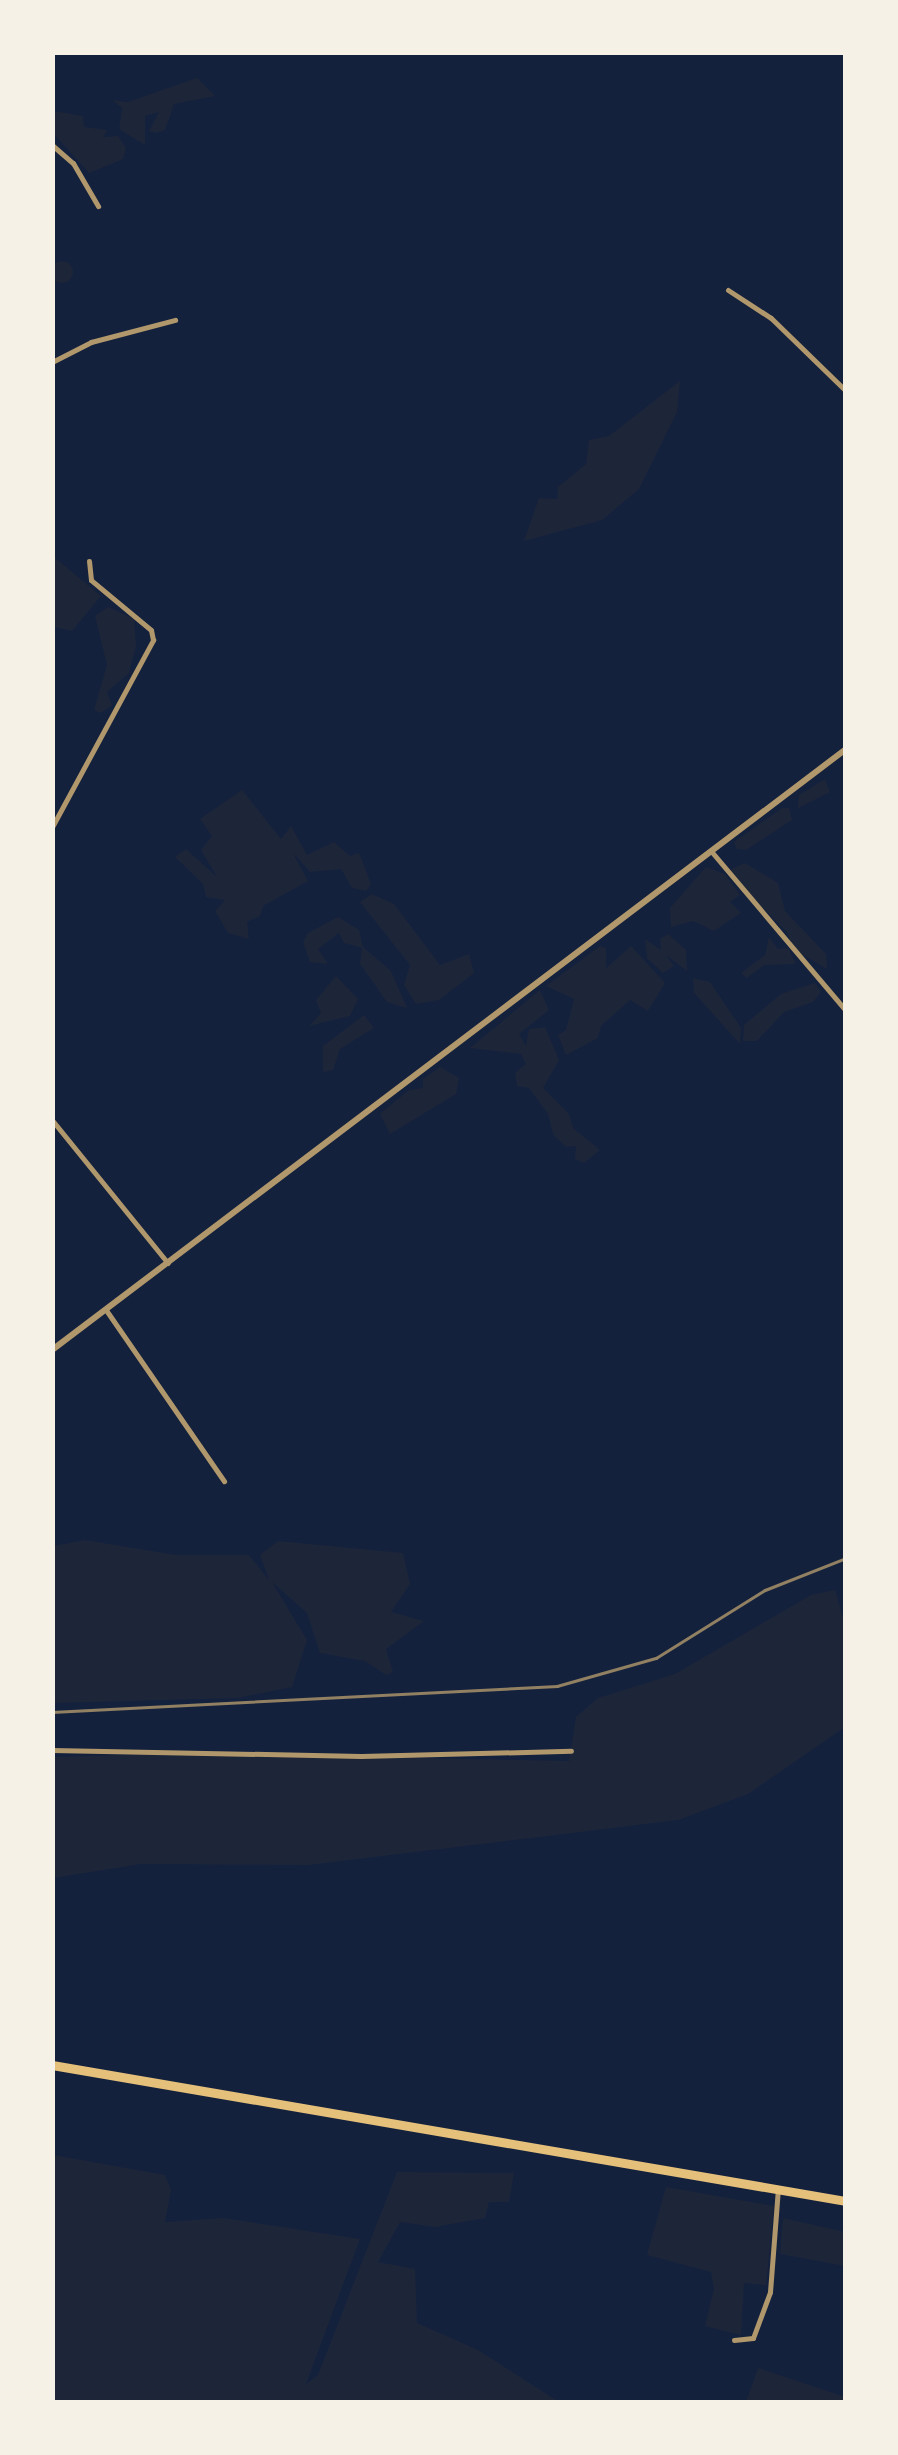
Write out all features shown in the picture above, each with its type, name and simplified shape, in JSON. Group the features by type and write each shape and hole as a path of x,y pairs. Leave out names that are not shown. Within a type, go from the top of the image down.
{"main road":[{"path":"53,2069 846,2201"}],"street":[{"path":"52,145 73,163 98,206"},
{"path":"728,290 771,318 846,391"},
{"path":"52,362 91,342 175,320"},
{"path":"52,827 154,640 152,630 91,580 90,561"},
{"path":"52,1350 846,749"},
{"path":"711,851 846,1011"},
{"path":"52,1120 168,1262"},
{"path":"106,1310 224,1480"},
{"path":"52,1750 361,1756 571,1751"},
{"path":"734,2340 754,2338 770,2292 778,2189"}],"shaded area":[{"path":"197,78 215,96 174,104 165,130 157,133 149,131 159,112 145,116 145,145 119,129 122,108 112,100 128,102"},
{"path":"54,111 83,116 84,127 107,130 103,137 118,136 126,148 123,159 89,173 53,133"},
{"path":"62,261 70,264 70,280 62,283 54,280 51,272 54,264"},
{"path":"680,381 677,412 639,489 602,520 524,541 539,498 557,499 558,487 586,464 589,440 609,436"},
{"path":"53,556 101,596 72,631 53,627"},
{"path":"108,607 134,619 136,646 129,673 107,692 112,706 100,713 94,710 107,665 95,616"},
{"path":"825,779 830,792 798,808 799,795"},
{"path":"242,790 281,839 291,826 307,855 334,842 350,856 359,853 371,884 366,891 352,888 341,869 310,872 293,853 308,881 263,906 260,916 247,922 249,939 228,933 215,911 225,900 206,897 203,884 175,857 186,849 217,877 201,850 212,836 200,819"},
{"path":"782,808 789,808 792,820 746,850 737,849 734,842"},
{"path":"745,863 778,883 785,911 826,954 827,969 793,949 787,932 734,880 731,869"},
{"path":"706,867 725,874 740,895 730,902 741,913 714,931 693,921 671,927 670,908"},
{"path":"372,894 394,904 440,965 469,954 474,973 439,1000 416,1004 404,985 410,965 360,902"},
{"path":"338,917 359,930 363,947 391,971 407,1008 387,1002 360,964 362,948 344,943 339,933 318,949 328,964 310,962 303,942 308,933"},
{"path":"668,934 686,950 687,971 666,955 674,966 663,973 647,958 645,939 661,950 660,939"},
{"path":"769,937 778,949 788,948 796,964 764,965 747,978 741,973 765,955"},
{"path":"600,946 606,948 606,968 631,946 665,983 648,1011 630,1000 601,1026 598,1038 566,1055 558,1035 566,1030 574,999 546,986"},
{"path":"336,976 358,999 350,1016 309,1026 321,1013 316,1000"},
{"path":"693,978 710,982 741,1028 740,1044 694,993"},
{"path":"815,983 821,992 813,1002 784,1012 757,1041 743,1041 744,1025 781,994"},
{"path":"540,990 549,1010 519,1034 526,1046 529,1029 545,1027 559,1060 543,1088 569,1114 573,1128 600,1150 584,1163 575,1159 576,1146 566,1147 553,1134 548,1114 529,1088 517,1086 515,1073 526,1064 521,1054 470,1048"},
{"path":"364,1015 374,1028 340,1049 333,1070 323,1072 323,1046"},
{"path":"440,1067 459,1078 456,1094 390,1134 380,1114 409,1090 423,1088 423,1079"},
{"path":"85,1540 176,1555 249,1555 269,1580 260,1555 278,1541 403,1553 410,1584 391,1612 424,1621 386,1649 393,1672 386,1675 365,1661 320,1653 307,1613 272,1582 307,1640 292,1687 238,1698 53,1703 53,1546"},
{"path":"835,1590 845,1625 845,1727 748,1794 678,1820 309,1865 141,1864 53,1878 53,1757 186,1753 569,1761 576,1717 598,1698 675,1674 811,1595"},
{"path":"53,2155 165,2175 171,2190 165,2222 223,2218 360,2239 306,2384 318,2375 397,2172 514,2173 509,2202 489,2202 485,2218 435,2227 400,2222 378,2262 415,2269 417,2323 478,2350 559,2402 53,2402"},
{"path":"666,2187 774,2206 766,2285 744,2283 741,2335 705,2326 714,2289 711,2272 647,2255"},
{"path":"783,2218 845,2232 845,2266 780,2254"},
{"path":"758,2368 845,2397 845,2402 746,2402"}],"railway":[{"path":"52,1712 557,1686 656,1658 765,1590 846,1558"}]}
